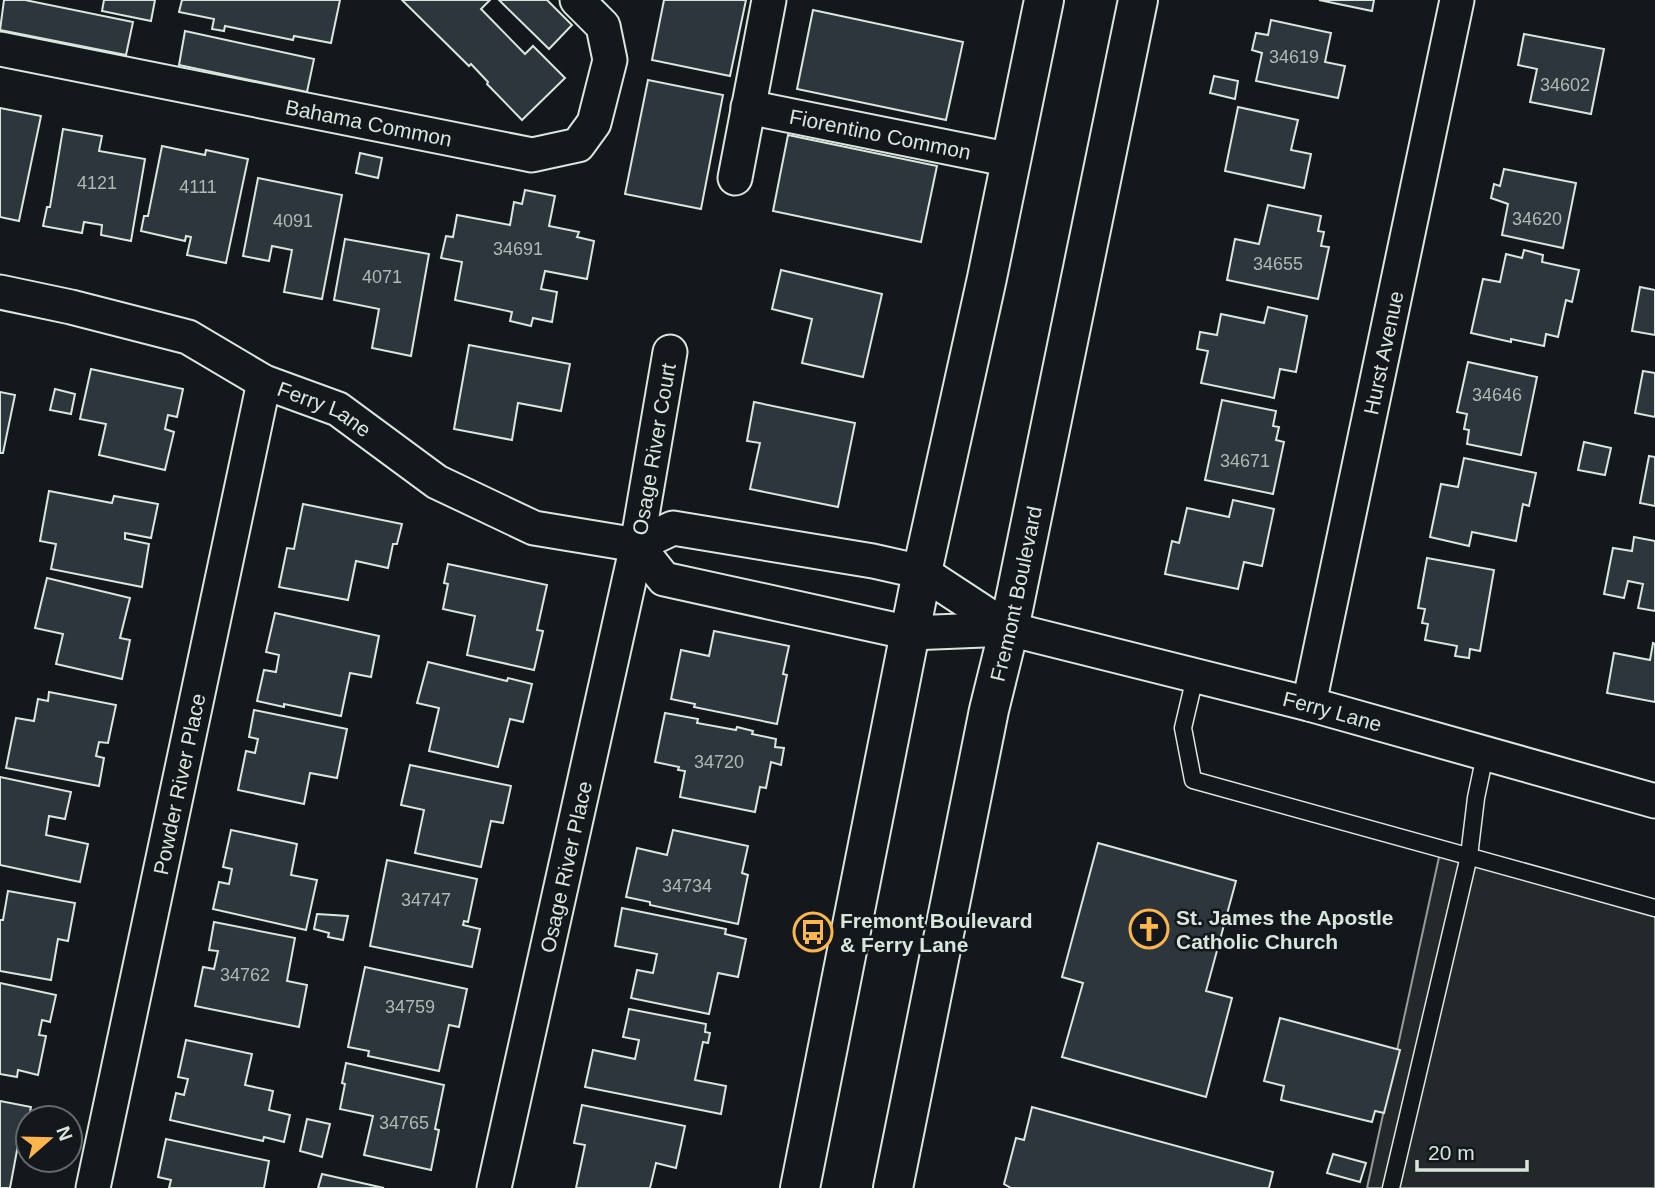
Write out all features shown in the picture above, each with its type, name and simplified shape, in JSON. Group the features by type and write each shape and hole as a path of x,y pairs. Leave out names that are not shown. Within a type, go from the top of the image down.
{"main road":[{"path":"800,1188 901,690 922,572 1044,0"},
{"name":"Fremont Boulevard","path":"893,1188 986,723 1009,629 1138,0"}],"street":[{"name":"Bahama Common","path":"0,49 532,155 578,145 594,123 610,60 603,26 577,0"},
{"path":"735,178 769,0"},
{"name":"Hurst Avenue","path":"1309,704 1457,0"},
{"name":"Fiorentino Common","path":"748,107 1011,160"},
{"name":"Ferry Lane","path":"0,292 188,337 264,382 338,409 437,482 534,528 637,545 673,528 873,561 922,572 1009,629"},
{"name":"Osage River Court","path":"637,545 670,352"},
{"name":"Powder River Place","path":"93,1188 264,382"},
{"name":"Ferry Lane","path":"637,545 664,579 910,633 1009,629 1309,704 1655,801"},
{"name":"Osage River Place","path":"494,1188 637,545"}],"lane":[{"path":"1195,677 1183,728 1194,780 1655,908"},
{"path":"1391,1188 1469,856 1476,798 1485,755"}],"shaded area":[{"path":"1441,848 1655,900 1655,1188 1367,1188"}],"building":[{"path":"4,0 25,0 133,22 126,55 0,30"},
{"path":"104,0 155,0 151,21 102,11"},
{"path":"182,0 340,0 331,43 294,36 293,40 225,26 224,31 212,29 214,19 179,12"},
{"path":"402,0 490,0 481,9 525,54 533,46 565,78 522,120 471,64 469,66"},
{"path":"499,0 547,0 572,25 549,49"},
{"path":"664,0 746,0 730,76 652,60"},
{"path":"1319,0 1374,0 1372,11"},
{"path":"813,10 963,42 946,120 797,89"},
{"path":"1271,20 1331,33 1325,62 1345,66 1338,98 1256,81 1262,53 1252,50 1256,33 1268,35"},
{"path":"185,31 314,59 307,92 179,65"},
{"path":"1524,34 1604,49 1591,114 1530,102 1537,69 1518,65"},
{"path":"1214,76 1238,81 1235,99 1210,93"},
{"path":"648,80 723,95 701,209 625,194"},
{"path":"1238,107 1298,120 1291,150 1311,154 1304,188 1225,171"},
{"path":"0,108 41,116 19,221 0,217"},
{"path":"63,129 102,136 99,151 145,159 131,241 101,235 102,225 84,222 82,233 43,226 47,207 50,207"},
{"path":"788,135 937,166 921,242 773,211"},
{"path":"162,146 205,155 206,150 248,159 226,263 187,255 191,237 186,236 185,241 141,231 144,216 148,216"},
{"path":"360,153 382,158 378,178 356,173"},
{"path":"1504,169 1576,183 1563,248 1502,235 1508,204 1491,198 1494,184 1500,186"},
{"path":"258,178 342,195 322,299 284,292 292,250 272,246 269,261 243,256"},
{"path":"525,190 555,196 549,226 579,232 577,237 594,241 587,279 545,271 541,289 557,292 552,322 533,318 531,326 510,321 512,312 455,300 462,262 441,258 446,236 453,237 457,215 510,225 514,202 522,204"},
{"path":"1268,205 1321,216 1318,231 1324,232 1321,246 1329,247 1318,299 1227,280 1235,239 1259,244"},
{"path":"345,239 429,254 411,356 372,348 379,309 334,300"},
{"path":"1524,250 1543,255 1542,262 1579,270 1572,302 1566,300 1558,337 1546,334 1544,346 1471,333 1483,279 1500,282 1506,254 1522,258"},
{"path":"781,270 882,294 863,377 802,363 812,319 772,309"},
{"path":"1640,287 1655,290 1655,335 1632,331"},
{"path":"1268,307 1307,316 1296,372 1280,369 1274,398 1201,383 1208,351 1197,349 1200,332 1217,335 1221,314 1264,323"},
{"path":"469,345 570,364 561,411 518,403 512,440 454,429"},
{"path":"1468,362 1537,377 1521,455 1467,444 1469,430 1464,429 1467,414 1457,412"},
{"path":"91,369 183,389 177,417 168,415 165,429 174,432 165,470 99,455 106,424 80,419"},
{"path":"1643,371 1655,373 1655,417 1635,413"},
{"path":"55,389 75,394 71,414 50,410"},
{"path":"0,392 15,395 3,453 0,453"},
{"path":"1222,400 1276,411 1273,426 1279,427 1276,440 1284,442 1273,494 1205,480"},
{"path":"754,402 855,423 838,507 750,489 760,443 747,441"},
{"path":"1584,442 1611,448 1605,475 1578,470"},
{"path":"1649,456 1655,457 1655,506 1640,503"},
{"path":"1464,458 1536,473 1529,506 1523,504 1516,541 1472,532 1469,546 1430,537 1441,484 1458,487"},
{"path":"49,491 112,503 114,496 158,504 151,538 125,533 125,539 149,544 142,587 51,569 56,544 40,541"},
{"path":"1233,500 1274,509 1262,566 1244,562 1238,589 1165,574 1172,541 1179,543 1187,508 1229,517"},
{"path":"303,504 402,524 397,544 393,544 388,568 356,561 348,600 279,587 287,548 294,549"},
{"path":"1634,537 1655,541 1655,611 1638,608 1643,584 1628,581 1624,598 1604,594 1613,548 1632,551"},
{"path":"1427,558 1494,570 1480,651 1470,649 1469,658 1455,656 1457,646 1425,640 1428,624 1422,623 1425,609 1418,608"},
{"path":"448,564 547,585 537,630 543,631 534,670 467,655 475,616 443,609 448,584 444,583"},
{"path":"47,578 130,598 120,638 130,640 122,679 56,664 63,634 35,628"},
{"path":"275,613 379,636 371,677 350,673 341,716 257,701 264,670 276,672 279,655 266,652"},
{"path":"714,631 789,646 783,674 787,675 777,724 694,707 695,704 671,699 681,650 709,656"},
{"path":"1653,643 1655,702 1607,693 1614,653 1650,660"},
{"path":"428,662 507,681 508,678 532,684 523,722 510,719 498,767 429,751 439,708 417,703"},
{"path":"49,692 116,705 108,743 99,742 96,756 104,758 99,786 6,768 16,718 34,721 38,699 48,701"},
{"path":"254,710 347,729 337,778 310,773 304,804 238,790 246,751 255,753 258,739 249,737"},
{"path":"665,713 698,719 697,723 736,730 737,727 753,731 752,734 776,739 775,747 784,748 781,765 771,762 766,788 760,787 755,812 680,797 685,771 678,770 679,767 655,762"},
{"path":"410,765 511,786 503,823 491,821 481,867 415,853 424,810 401,805"},
{"path":"0,777 71,792 65,819 49,816 46,835 88,844 80,882 0,865"},
{"path":"231,830 297,844 291,875 317,880 306,930 213,909 219,882 229,884 232,869 223,867"},
{"path":"673,830 748,846 742,873 748,875 738,924 650,905 650,902 626,897 637,848 667,855"},
{"name":"St. James the Apostle Catholic Church","path":"1098,843 1236,881 1206,991 1232,998 1206,1097 1062,1057 1083,983 1062,977"},
{"path":"387,860 477,879 468,922 464,921 463,925 480,929 472,967 370,946"},
{"path":"8,891 75,903 68,941 58,939 51,980 0,971 0,920 3,920"},
{"path":"622,908 726,929 725,934 746,939 738,977 718,973 709,1014 631,998 637,970 653,973 657,954 615,946"},
{"path":"317,914 348,916 343,940 328,937 329,933 314,929"},
{"path":"214,922 295,938 287,981 307,985 299,1027 195,1006 203,967 214,969 218,951 209,950"},
{"path":"365,967 467,989 459,1027 449,1025 439,1071 368,1056 369,1051 348,1047"},
{"path":"0,983 56,995 50,1022 42,1020 39,1035 46,1036 38,1075 18,1070 17,1077 0,1074"},
{"path":"629,1009 706,1024 705,1032 710,1033 708,1043 703,1042 695,1080 726,1086 721,1114 585,1087 593,1050 635,1059 639,1040 623,1037"},
{"path":"1280,1018 1400,1050 1384,1113 1375,1111 1372,1122 1281,1100 1284,1086 1264,1081"},
{"path":"186,1040 252,1054 245,1085 273,1091 269,1110 290,1115 284,1142 264,1137 263,1141 170,1120 176,1093 184,1095 188,1079 178,1077"},
{"path":"346,1063 444,1085 435,1129 439,1130 431,1170 364,1155 373,1116 340,1109"},
{"path":"0,1101 16,1104 14,1166 10,1188 0,1188"},
{"path":"582,1105 685,1126 676,1168 656,1163 650,1188 576,1188 585,1145 574,1143"},
{"path":"1032,1107 1273,1172 1269,1188 1011,1188 1004,1184 1016,1138 1024,1140"},
{"path":"307,1119 330,1124 322,1157 300,1151"},
{"path":"166,1139 269,1161 264,1188 169,1188 171,1180 158,1177"},
{"path":"1333,1154 1366,1163 1360,1182 1327,1173"},
{"path":"322,1174 384,1188 318,1188"}],"place":[{"name":"St. James the Apostle Catholic Church","path":"1149,929"},
{"name":"Fremont Boulevard & Ferry Lane","path":"813,932"}]}
